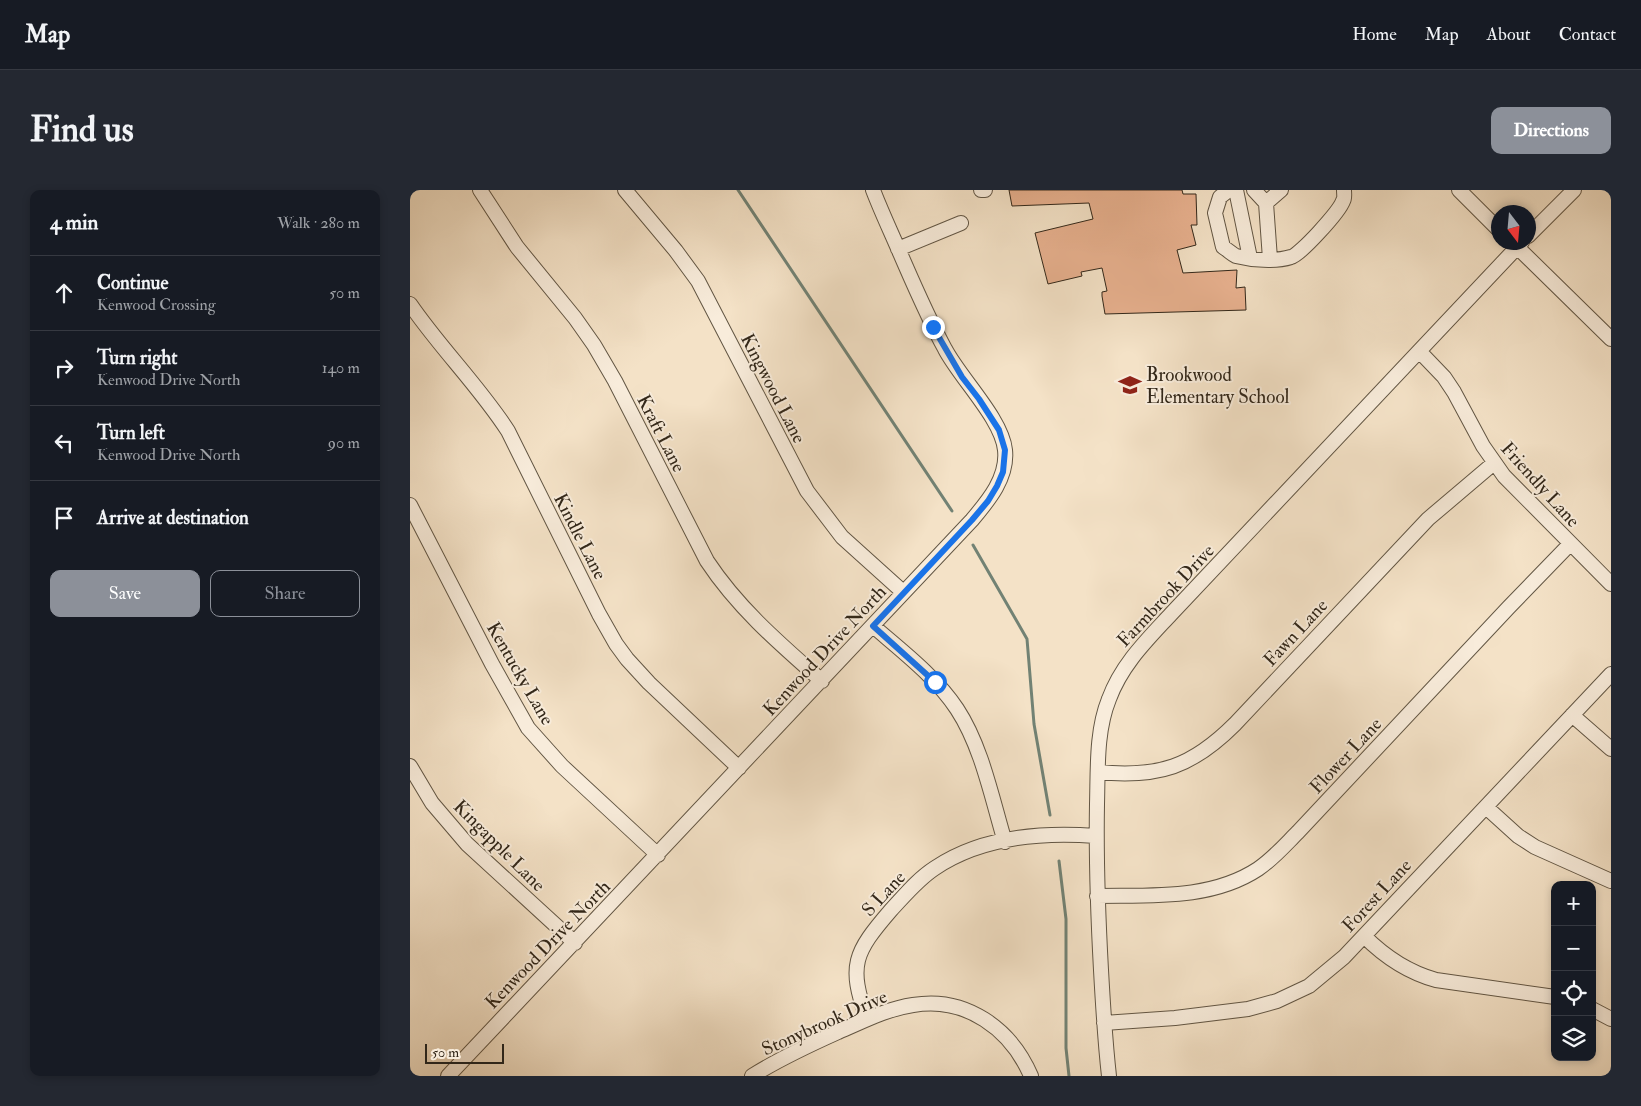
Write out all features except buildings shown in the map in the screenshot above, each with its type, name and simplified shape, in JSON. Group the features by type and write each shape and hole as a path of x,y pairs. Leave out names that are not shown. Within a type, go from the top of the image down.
{"street":[{"name":"Kraft Lane","path":"480,190 517,247 575,318 594,345 620,390 707,561 721,582 762,628 822,681"},
{"name":"Kingwood Lane","path":"625,190 676,251 698,281 807,491 842,537 903,592"},
{"name":"Kenwood Drive North","path":"448,1076 972,520 988,501 997,486 1003,472 1005,450 999,430 962,377 937,336 873,190"},
{"path":"1230,190 1220,197 1215,214 1224,247 1234,255 1270,259 1292,257 1309,242 1337,213 1344,201 1344,190"},
{"path":"1236,190 1250,258"},
{"path":"1254,190 1266,203 1270,259"},
{"path":"1266,203 1281,190"},
{"path":"1459,190 1491,222"},
{"path":"1536,228 1574,190"},
{"path":"898,248 961,223"},
{"name":"Farmbrook Drive","path":"1110,1076 1104,1023 1097,896 1096,836 1099,748 1106,708 1116,682 1125,666 1171,614 1420,352 1512,250"},
{"path":"1523,250 1611,339"},
{"name":"Kindle Lane","path":"410,304 424,324 491,405 508,431 599,614 616,644 649,683 740,768"},
{"name":"Friendly Lane","path":"1420,352 1444,377 1454,392 1482,446 1514,488 1611,584"},
{"name":"Fawn Lane","path":"1098,772 1116,774 1146,773 1180,765 1206,750 1235,724 1428,519 1494,463"},
{"name":"Kentucky Lane","path":"410,505 492,664 528,728 562,766 658,855"},
{"name":"Flower Lane","path":"1097,896 1175,894 1204,891 1236,881 1268,862 1570,544"},
{"path":"873,626 935,682 956,708 973,740 1005,842"},
{"name":"Forest Lane","path":"1104,1023 1175,1018 1248,1009 1277,1001 1308,986 1325,974 1364,936 1611,674"},
{"path":"1572,715 1611,749"},
{"name":"Kingapple Lane","path":"410,766 432,803 461,837 575,943"},
{"path":"1486,807 1518,836 1535,847 1611,881"},
{"name":"S Lane","path":"867,1019 858,995 856,970 863,946 873,931 905,895 934,868 966,852 1005,842 1051,834 1096,836"},
{"path":"1364,936 1393,961 1425,977 1444,982 1551,996"},
{"name":"Stonybrook Drive","path":"752,1076 812,1044 867,1019 897,1008 915,1004 933,1004 960,1008 979,1016 1004,1033 1026,1062 1031,1076"},
{"path":"1596,1011 1611,1019"}],"waterway":[{"path":"738,190 952,511"},
{"path":"973,545 1027,639 1034,724 1050,815"},
{"path":"1059,861 1066,919 1066,1048 1069,1076"}],"place":[{"name":"Brookwood Elementary School","path":"1130,385"}],"route":[{"path":"933,327 962,377 993,419 999,430 1005,450 1003,472 988,501 873,626 935,682"}]}
